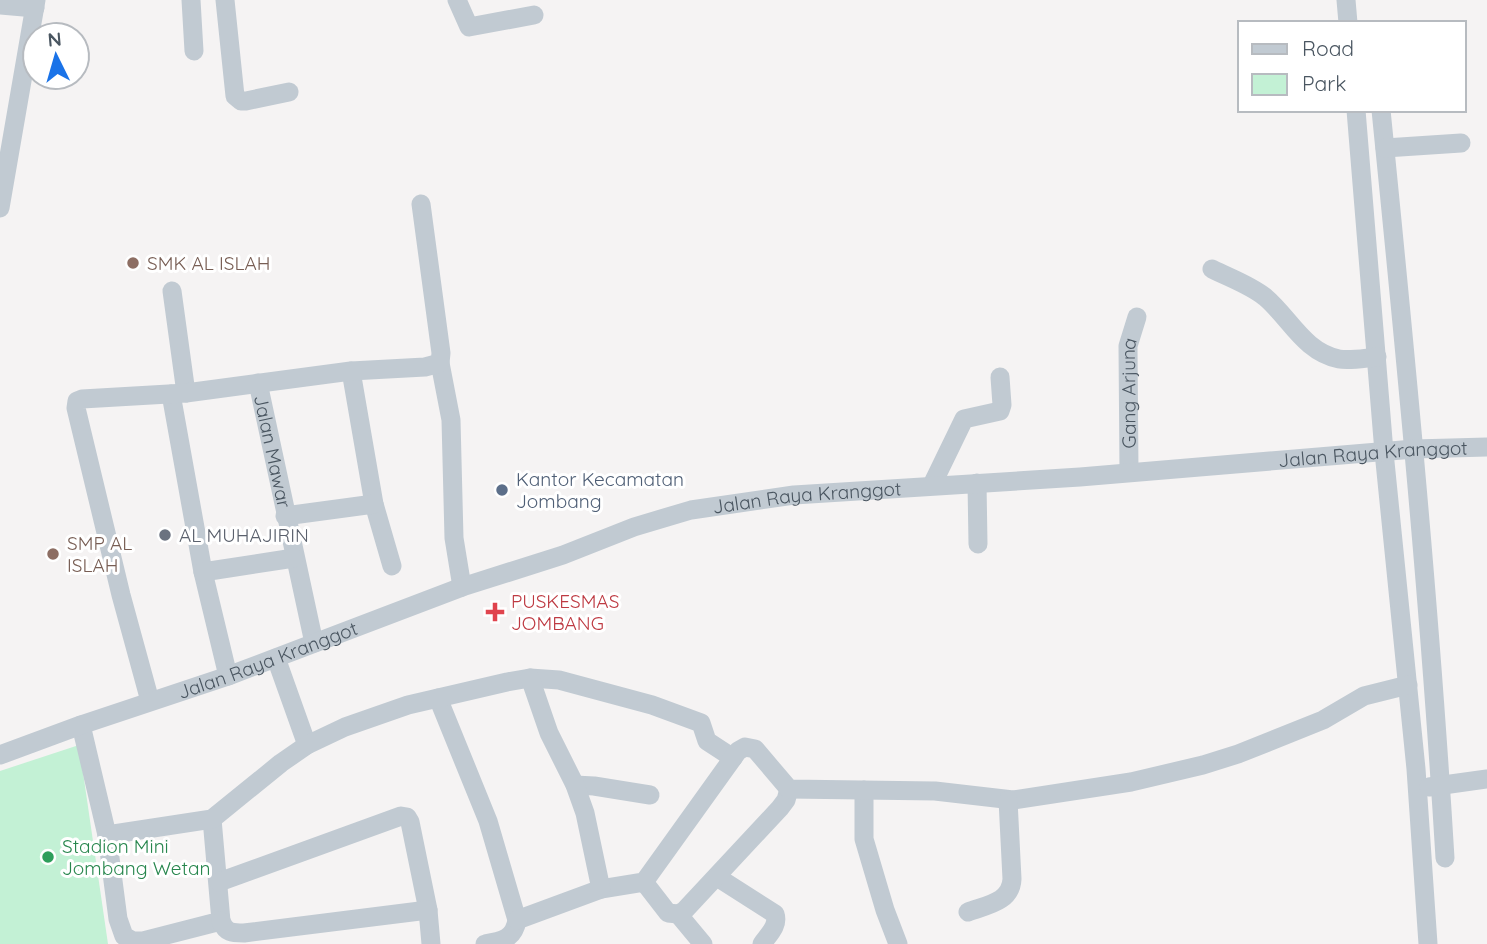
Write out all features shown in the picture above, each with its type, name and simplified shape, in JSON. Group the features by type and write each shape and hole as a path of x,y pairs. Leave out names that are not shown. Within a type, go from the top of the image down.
{"street":[{"path":"191,0 194,51"},
{"path":"225,0 235,96 246,101 289,92"},
{"path":"457,0 468,27 534,15"},
{"path":"1346,0 1348,21"},
{"path":"0,5 36,4 9,98 0,208"},
{"path":"1356,112 1381,228 1429,787 1428,944"},
{"path":"1381,112 1385,148 1377,357 1400,451 1408,685 1445,858"},
{"path":"1385,148 1461,143"},
{"path":"421,204 441,353 440,363 451,420 454,538 463,587"},
{"path":"1212,269 1267,298 1303,339 1323,354 1341,360 1377,357"},
{"path":"172,291 178,394 203,572 228,676"},
{"name":"Gang Arjuna","path":"1129,472 1128,346 1137,317"},
{"path":"150,701 121,594 76,408 77,401 178,394 351,371 425,367 440,363"},
{"path":"351,371 374,505 392,566"},
{"path":"932,485 964,419 1000,411 1000,377"},
{"name":"Jalan Mawar","path":"258,383 314,643"},
{"name":"Jalan Raya Kranggot","path":"0,755 228,676 463,587 563,555 634,527 691,510 794,495 1487,447"},
{"path":"978,483 978,544"},
{"path":"285,516 374,505"},
{"path":"203,572 294,558"},
{"path":"276,658 307,745"},
{"path":"530,678 549,733 586,813 601,888"},
{"path":"107,835 212,818 307,745 375,716 438,698 530,678 559,680 652,705 701,723 706,741 733,758"},
{"path":"517,919 601,888 644,883 738,751 745,747 755,749 789,789 935,791 1007,800 1132,782 1203,765 1323,720 1364,696 1408,685"},
{"path":"438,698 488,821 517,919 516,929 509,937 485,944"},
{"path":"81,725 107,835 118,919 124,936 143,942 220,921"},
{"path":"1429,787 1487,779"},
{"path":"575,785 650,795"},
{"path":"644,883 668,913 678,914 684,911 780,808 789,789"},
{"path":"864,790 864,839 898,944"},
{"path":"968,912 999,900 1010,891 1012,879 1007,800"},
{"path":"219,882 401,816 407,817 428,910 431,944"},
{"path":"212,818 220,921 223,928 230,933 428,910"},
{"path":"717,877 775,914 775,926 762,944"},
{"path":"678,914 703,944"}],"green space":[{"name":"Stadion Mini Jombang Wetan","path":"79,745 108,944 0,944 0,771"}],"place":[{"name":"SMK AL ISLAH","path":"133,263"},
{"name":"Kantor Kecamatan Jombang","path":"502,490"},
{"name":"AL MUHAJIRIN","path":"165,535"},
{"name":"SMP AL ISLAH","path":"53,554"},
{"name":"PUSKESMAS JOMBANG","path":"495,612"},
{"name":"Stadion Mini Jombang Wetan","path":"48,857"}]}
